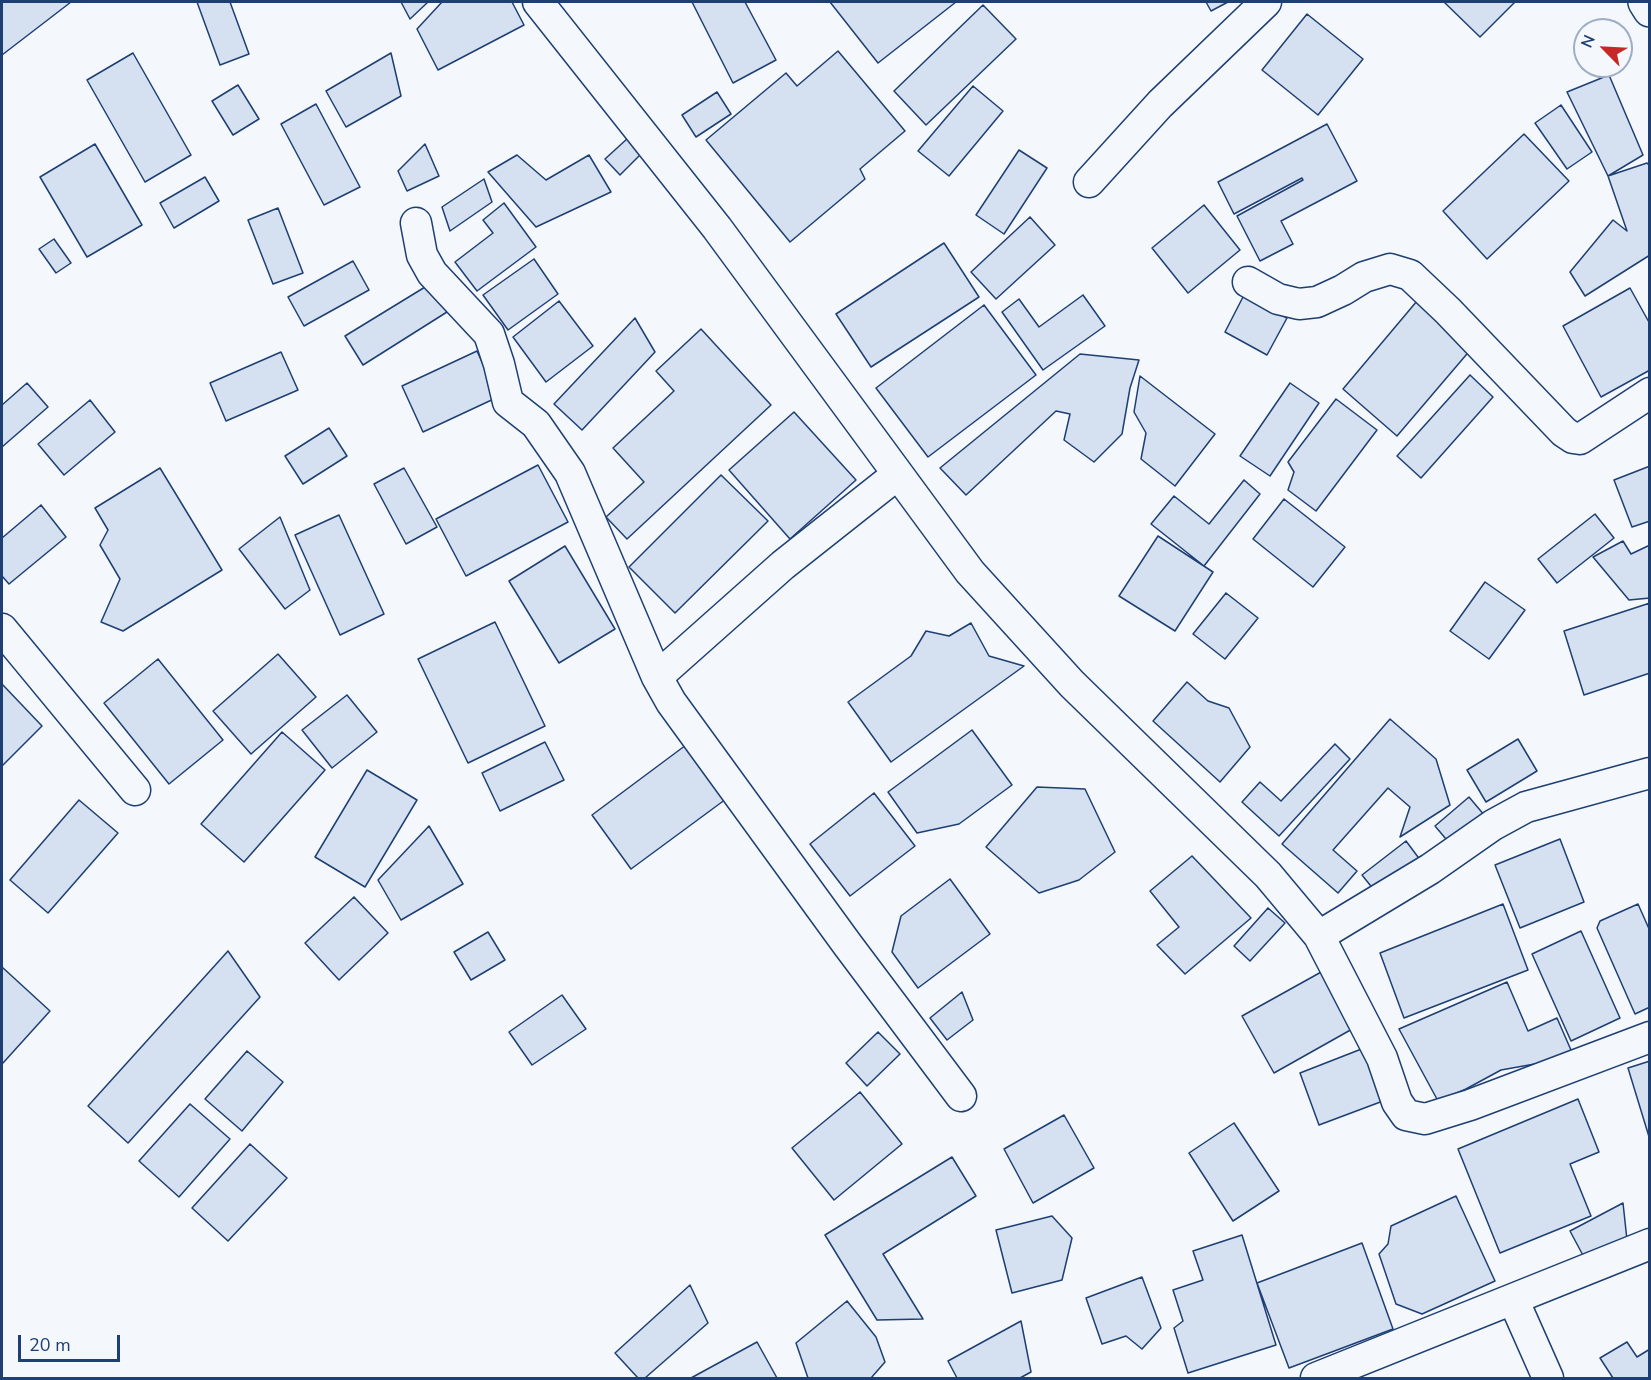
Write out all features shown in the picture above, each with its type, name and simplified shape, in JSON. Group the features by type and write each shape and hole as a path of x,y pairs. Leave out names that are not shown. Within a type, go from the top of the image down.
{"main road":[{"path":"1646,2 1650,10"}],"street":[{"path":"538,2 717,228 970,572 1064,675 1268,875 1319,936 1382,1058 1397,1102 1407,1115 1425,1119 1459,1109 1650,1037"},
{"path":"1089,182 1160,104 1266,2"},
{"path":"416,223 422,255 432,273 489,334 508,402 536,424 570,473 657,677 670,702 961,1096"},
{"path":"1248,282 1278,299 1299,304 1317,302 1364,277 1390,269 1410,275 1448,311 1564,432 1580,440 1650,393"},
{"path":"657,677 783,564 898,474"},
{"path":"2,628 135,790"},
{"path":"1319,936 1430,869 1493,825 1526,807 1650,773"},
{"path":"1317,1378 1650,1244"},
{"path":"1513,1299 1548,1378"}],"building":[{"path":"2,2 71,2 2,55"},
{"path":"197,2 230,2 249,54 220,65"},
{"path":"401,2 428,2 410,19"},
{"path":"442,2 512,2 524,25 438,70 417,29"},
{"path":"692,2 745,2 776,60 733,83"},
{"path":"830,2 956,2 878,63"},
{"path":"1206,2 1228,2 1211,11"},
{"path":"1444,2 1515,2 1480,37"},
{"path":"983,5 1016,39 926,125 894,91"},
{"path":"1307,14 1363,59 1318,115 1262,70"},
{"path":"838,51 905,131 860,169 865,179 790,242 706,140 786,73 797,86"},
{"path":"133,53 191,155 145,182 87,80"},
{"path":"391,53 401,96 346,127 326,91"},
{"path":"1602,78 1610,78 1643,155 1608,176 1567,92"},
{"path":"238,85 259,119 233,135 212,101"},
{"path":"973,86 1003,111 949,176 918,151"},
{"path":"717,92 731,114 696,137 682,115"},
{"path":"316,104 360,187 324,205 281,124"},
{"path":"1561,105 1592,152 1567,169 1535,123"},
{"path":"1327,124 1357,181 1281,221 1293,244 1260,261 1237,216 1303,180 1302,178 1234,214 1218,182"},
{"path":"1524,134 1569,181 1487,259 1443,211"},
{"path":"628,138 642,153 620,175 605,159"},
{"path":"95,144 142,225 87,257 40,177"},
{"path":"425,144 439,176 407,191 398,171"},
{"path":"1019,150 1047,168 1004,234 976,215"},
{"path":"517,155 546,180 589,155 611,192 536,227 488,172"},
{"path":"1647,163 1650,166 1650,255 1585,296 1570,272 1613,220 1627,231 1608,176"},
{"path":"205,177 219,201 174,228 160,203"},
{"path":"484,179 492,202 450,231 442,207"},
{"path":"504,203 536,247 477,291 455,262 493,233 483,220"},
{"path":"1204,205 1240,250 1188,293 1152,248"},
{"path":"278,208 303,273 273,284 248,220"},
{"path":"1030,217 1055,245 996,299 971,272"},
{"path":"54,239 71,263 56,273 39,249"},
{"path":"944,243 979,297 871,367 836,314"},
{"path":"534,259 558,294 508,330 483,295"},
{"path":"353,261 369,290 304,326 288,297"},
{"path":"430,284 447,312 363,365 345,336"},
{"path":"1630,288 1650,324 1650,370 1601,397 1563,326"},
{"path":"1083,295 1105,326 1043,370 1002,312 1019,299 1039,327"},
{"path":"1244,295 1287,318 1267,355 1225,332"},
{"path":"559,301 593,346 546,382 513,337"},
{"path":"1417,301 1472,348 1397,436 1343,389"},
{"path":"984,305 1036,375 928,457 876,388"},
{"path":"635,318 655,352 582,430 554,404"},
{"path":"701,329 771,405 627,539 606,517 644,482 613,448 674,391 656,371"},
{"path":"477,351 498,397 423,432 402,386"},
{"path":"281,352 298,390 226,421 210,383"},
{"path":"1080,354 1139,360 1130,388 1122,434 1094,462 1064,440 1070,414 1056,411 966,495 940,468"},
{"path":"1470,375 1493,397 1421,478 1397,456"},
{"path":"1140,376 1215,434 1175,486 1141,459 1146,433 1134,412"},
{"path":"27,383 48,407 2,447 2,405"},
{"path":"1290,383 1319,403 1270,476 1240,456"},
{"path":"1336,399 1377,430 1316,511 1288,490 1294,472 1288,462"},
{"path":"90,400 115,432 64,475 38,444"},
{"path":"794,412 856,480 790,539 729,470"},
{"path":"329,428 347,456 303,484 285,456"},
{"path":"538,465 568,522 466,576 436,519"},
{"path":"1650,466 1650,521 1632,527 1614,480"},
{"path":"160,468 222,570 123,631 101,622 120,579 100,545 108,530 95,508"},
{"path":"404,468 437,527 406,544 374,484"},
{"path":"721,475 768,521 675,613 629,567"},
{"path":"1244,480 1260,494 1204,566 1151,524 1174,496 1209,524"},
{"path":"1284,499 1345,547 1313,587 1253,539"},
{"path":"41,505 66,537 9,584 2,576 2,538"},
{"path":"1595,514 1614,538 1557,583 1538,559"},
{"path":"339,515 384,614 340,635 295,535"},
{"path":"280,517 310,590 285,609 239,549"},
{"path":"1158,536 1213,572 1175,631 1119,596"},
{"path":"1623,541 1631,554 1650,545 1650,598 1629,600 1593,557"},
{"path":"565,546 615,629 559,663 509,581"},
{"path":"1485,582 1525,610 1489,659 1450,631"},
{"path":"1226,593 1258,618 1225,659 1193,634"},
{"path":"1650,603 1650,673 1584,695 1564,631"},
{"path":"495,622 545,726 468,763 418,659"},
{"path":"971,623 989,656 1024,666 891,762 848,702 911,656 926,631 949,636"},
{"path":"278,654 316,697 251,754 213,711"},
{"path":"158,659 223,740 169,784 104,703"},
{"path":"1187,682 1208,701 1229,708 1250,747 1220,782 1153,721"},
{"path":"2,684 42,726 2,766"},
{"path":"347,695 377,732 332,768 302,730"},
{"path":"1390,719 1436,759 1450,805 1400,837 1410,807 1388,788 1333,850 1357,871 1338,893 1282,844"},
{"path":"972,730 1012,785 959,824 917,833 888,792"},
{"path":"282,732 325,770 244,862 201,824"},
{"path":"1518,739 1537,771 1486,802 1467,770"},
{"path":"545,742 564,780 500,811 482,773"},
{"path":"1335,744 1350,759 1279,836 1242,802 1260,782 1281,801"},
{"path":"686,745 726,799 631,869 592,815"},
{"path":"367,770 417,800 365,887 315,857"},
{"path":"1037,787 1085,789 1115,852 1079,880 1039,893 986,847"},
{"path":"874,793 915,846 850,896 810,844"},
{"path":"1469,797 1485,816 1451,845 1435,826"},
{"path":"79,800 118,833 48,913 10,880"},
{"path":"429,826 463,884 401,920 378,880"},
{"path":"1560,839 1584,902 1520,928 1495,865"},
{"path":"1406,841 1421,861 1378,895 1362,875"},
{"path":"1192,856 1251,918 1185,974 1157,945 1179,927 1150,891"},
{"path":"950,879 990,934 918,988 892,952 901,916"},
{"path":"354,897 388,933 339,980 305,943"},
{"path":"1503,904 1528,970 1404,1018 1380,953"},
{"path":"1638,904 1650,931 1650,1007 1635,1014 1597,928 1600,921"},
{"path":"1268,908 1285,923 1250,961 1234,946"},
{"path":"1581,931 1620,1018 1571,1041 1532,954"},
{"path":"488,932 505,960 471,980 454,952"},
{"path":"228,951 260,997 128,1143 88,1106"},
{"path":"2,967 50,1011 3,1063 2,1061"},
{"path":"1323,971 1354,1028 1274,1073 1242,1016"},
{"path":"1507,982 1528,1031 1557,1018 1574,1057 1501,1070 1438,1101 1399,1029"},
{"path":"962,992 973,1020 947,1040 930,1018"},
{"path":"562,995 586,1029 532,1065 509,1032"},
{"path":"878,1032 900,1054 867,1086 846,1063"},
{"path":"1364,1048 1383,1101 1319,1125 1300,1073"},
{"path":"247,1051 283,1082 242,1131 205,1099"},
{"path":"1650,1061 1650,1140 1628,1068"},
{"path":"860,1092 902,1144 834,1200 792,1148"},
{"path":"1578,1099 1599,1152 1570,1164 1591,1216 1500,1253 1458,1149"},
{"path":"190,1104 230,1139 179,1197 139,1161"},
{"path":"1064,1115 1094,1168 1033,1203 1004,1149"},
{"path":"1234,1123 1279,1191 1233,1221 1189,1153"},
{"path":"250,1144 287,1178 228,1241 192,1208"},
{"path":"952,1157 976,1196 883,1254 923,1319 877,1320 825,1235"},
{"path":"1456,1196 1495,1281 1422,1314 1396,1304 1379,1254 1388,1244 1391,1226"},
{"path":"1623,1203 1627,1240 1586,1261 1570,1231"},
{"path":"1052,1216 1072,1238 1062,1280 1012,1293 996,1230"},
{"path":"1242,1235 1276,1345 1188,1373 1174,1328 1183,1321 1173,1290 1203,1280 1193,1251"},
{"path":"1362,1243 1393,1329 1289,1368 1257,1283"},
{"path":"1142,1277 1161,1328 1142,1349 1126,1336 1102,1344 1086,1298"},
{"path":"690,1285 708,1323 645,1378 638,1378 615,1353"},
{"path":"847,1301 876,1337 885,1362 871,1378 808,1378 796,1343"},
{"path":"1021,1321 1031,1372 1020,1378 957,1378 948,1361"},
{"path":"757,1342 777,1378 691,1378"},
{"path":"1627,1342 1637,1357 1650,1349 1650,1378 1613,1378 1600,1358"}]}
